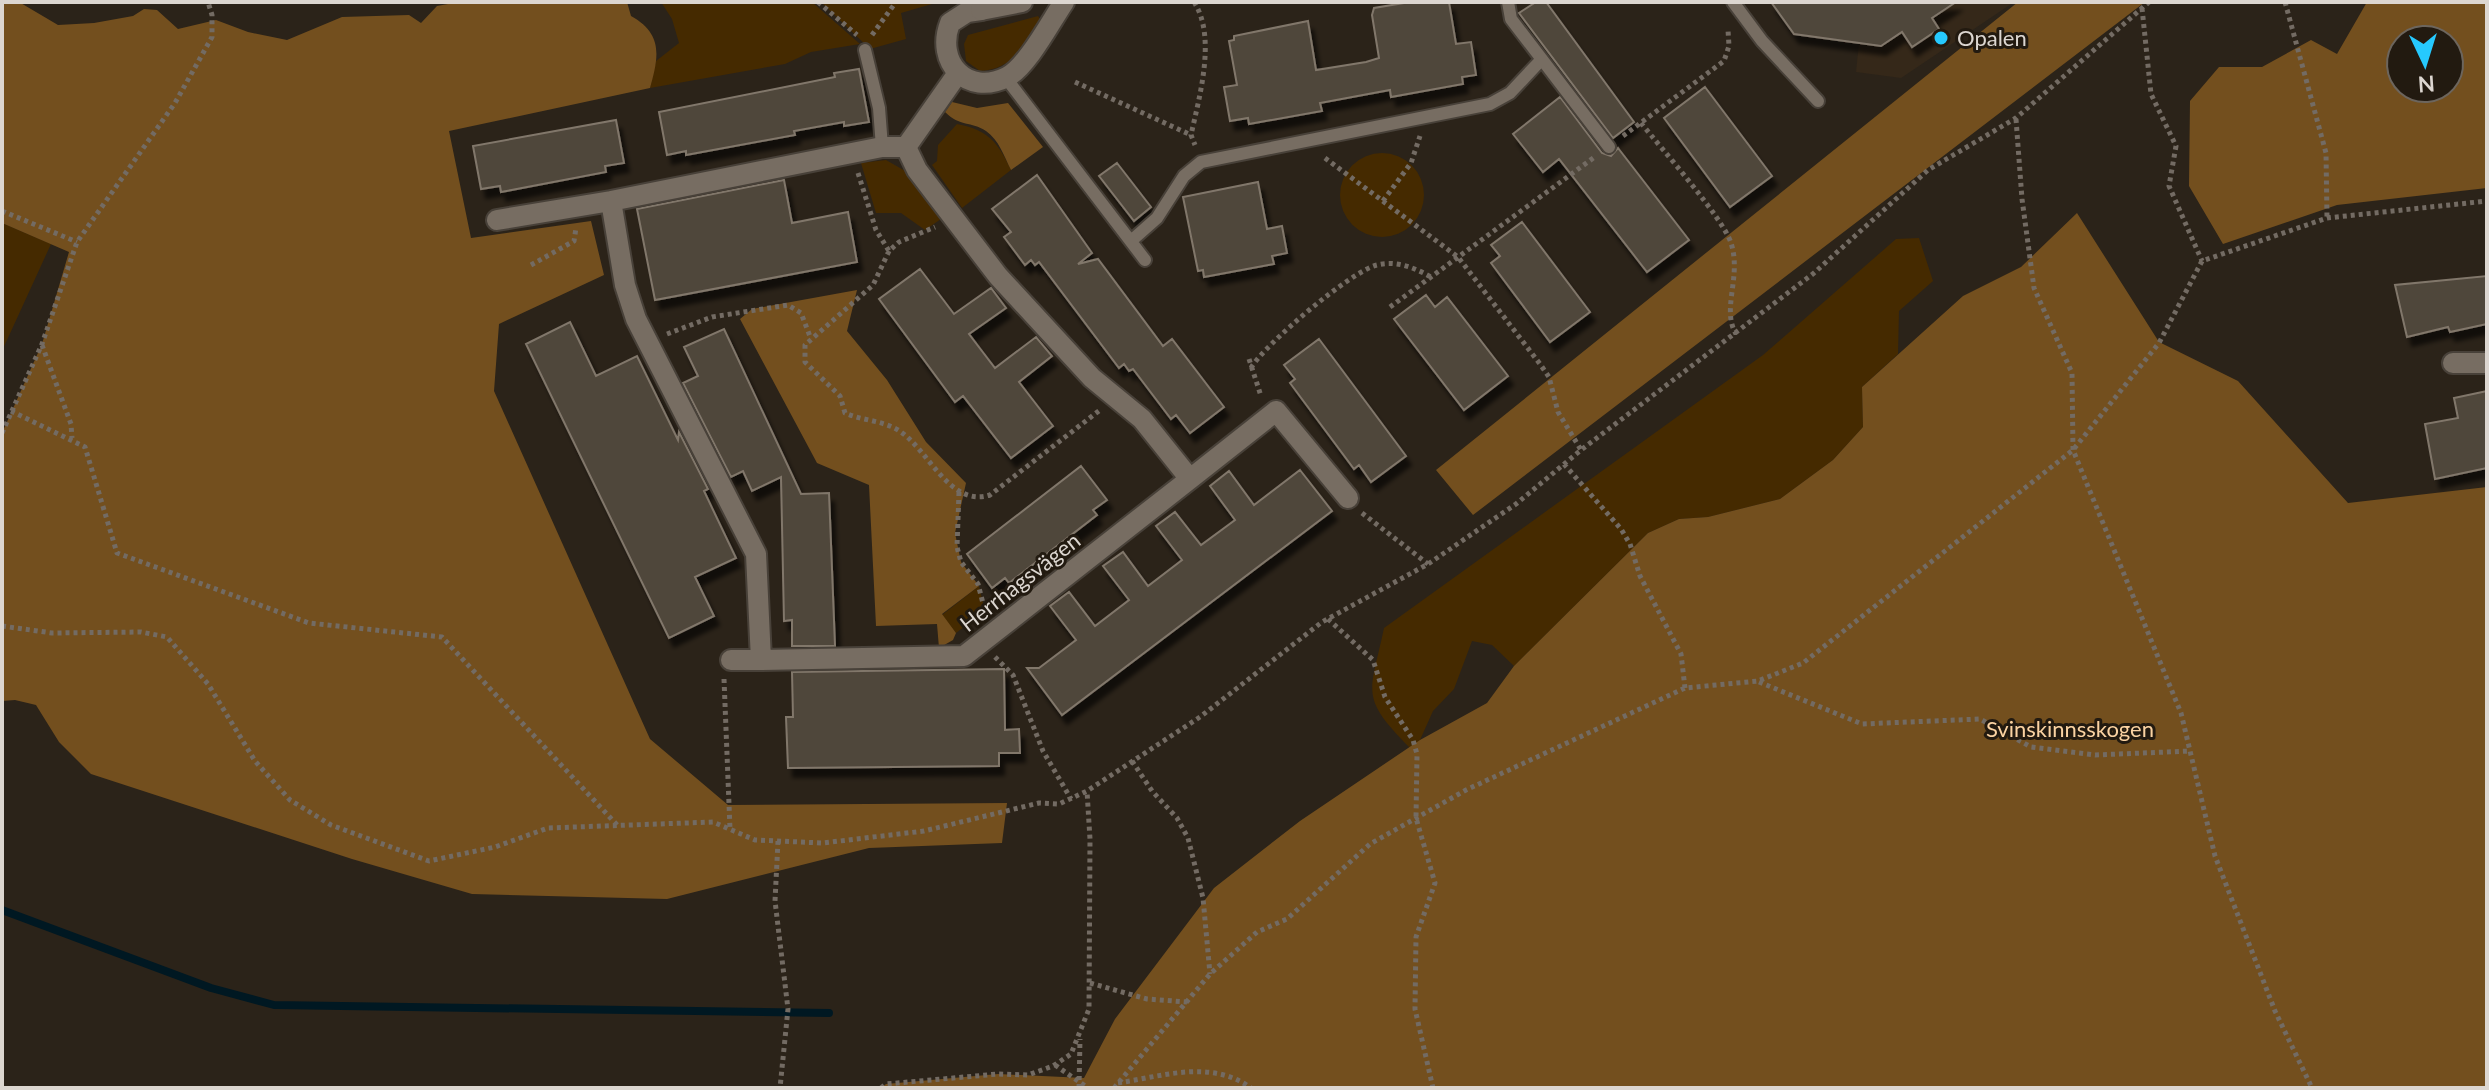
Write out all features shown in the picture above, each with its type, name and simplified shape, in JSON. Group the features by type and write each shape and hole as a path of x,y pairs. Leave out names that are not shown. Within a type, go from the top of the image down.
{"street":[{"path":"1022,2 967,12 950,23 945,35 948,63 958,73 979,81 1006,78 1018,68 1064,2"},
{"path":"906,147 958,73"},
{"path":"497,220 611,201 882,147 906,147"},
{"path":"906,147 926,182 998,276 1092,378 1142,419 1190,479"},
{"path":"611,201 625,285 648,343 756,554 761,660"},
{"path":"2453,363 2487,363"},
{"path":"1270,415 1276,411 1348,498"},
{"name":"Herrhagsvägen","path":"731,660 964,656 1270,415"}],"lane":[{"path":"1508,2 1511,19 1609,147"},
{"path":"1734,3 1762,41 1818,101"},
{"path":"865,50 879,108 882,147"},
{"path":"1131,241 1157,218 1184,176 1201,162 1490,104 1510,93 1542,59"},
{"path":"1006,78 1145,260"}],"path":[{"path":"2,433 42,344 77,242 175,103 212,37 212,15 208,2"},
{"path":"818,2 858,37 865,50"},
{"path":"865,50 877,25 896,2"},
{"path":"1194,2 1202,20 1205,61 1191,135 1201,162"},
{"path":"2,626 52,633 141,632 167,637 208,684 255,761 290,800 331,825 429,861 495,847 548,828 713,822 755,840 823,843 903,834 1071,799 1200,717 1328,619 1428,564 1516,504 1581,450 1814,273 1928,170 2016,118 2149,2"},
{"path":"2285,2 2326,153 2327,218"},
{"path":"1390,307 1724,61 1734,3"},
{"path":"2142,7 2151,94 2176,146 2169,186 2202,261"},
{"path":"1075,82 1191,135"},
{"path":"1383,201 1411,163 1428,116"},
{"path":"2016,118 2022,199 2034,288 2072,373 2073,450 2181,713 2215,856 2275,1011 2312,1088"},
{"path":"1641,123 1730,239 1737,267 1730,316 1736,334"},
{"path":"1301,140 1458,257 1549,377 1558,412 1581,450"},
{"path":"852,153 876,230 889,251"},
{"path":"1116,1086 1210,974 1257,932 1287,919 1370,844 1466,790 1685,688 1758,681 1803,663 2073,450 2159,343 2202,261 2327,218 2487,201"},
{"path":"531,265 574,241 574,207"},
{"path":"2,211 77,242"},
{"path":"917,235 896,244 889,251 873,285 805,345 805,362 840,396 845,413 902,432 959,492 973,498 990,495 1116,397"},
{"path":"1251,368 1331,291 1358,273 1377,265 1397,264 1431,277"},
{"path":"648,343 688,323 774,305 788,305 801,313 811,339"},
{"path":"42,344 71,424 72,438"},
{"path":"1249,359 1270,415"},
{"path":"11,411 72,438 85,447 117,553 309,623 442,637 618,826"},
{"path":"1564,464 1630,544 1640,576 1681,654 1685,688"},
{"path":"959,492 957,547 961,562 979,586"},
{"path":"1348,498 1428,564"},
{"path":"1328,619 1373,660 1385,697 1413,740 1417,754 1416,818 1435,883 1416,937 1415,1009 1434,1088"},
{"path":"981,643 1013,675 1043,751 1071,799"},
{"path":"730,829 724,677 731,660"},
{"path":"1758,681 1862,724 1980,719 2031,747 2095,755 2190,751"},
{"path":"1132,761 1145,782 1177,818 1188,838 1203,898 1210,974"},
{"path":"881,1088 886,1084 998,1074 1028,1075 1055,1065 1071,1054 1089,1009 1090,839 1087,791"},
{"path":"778,841 775,901 788,1009 780,1088"},
{"path":"1090,983 1147,999 1187,1002"},
{"path":"1079,1088 1081,1034"},
{"path":"1055,1065 1088,1088"},
{"path":"1116,1086 1203,1069 1238,1078 1251,1088"}],"shaded area":[{"path":"661,2 812,2 860,44 811,52 785,64 650,88 656,61 679,43 672,19"},
{"path":"821,2 939,2 901,13 906,39 870,49"},
{"name":"Opalen","path":"1956,2 2014,2 1901,78 1856,72 1859,43 1881,46 1902,32 1910,43 1932,18"},
{"path":"1038,16 1041,21 1023,47 1001,66 980,71 966,61 964,44 968,35"},
{"path":"957,124 977,130 991,139 1011,170 962,208 932,165 937,161 938,145"},
{"path":"1374,153 1390,153 1406,160 1417,171 1424,195 1421,211 1412,225 1390,237 1374,237 1358,230 1347,219 1340,203 1340,187 1347,171 1358,160"},
{"path":"886,160 907,172 941,219 925,230 901,213 876,213 861,163"},
{"path":"2,223 51,244 2,351"},
{"path":"1919,238 1933,281 1899,311 1898,354 1862,387 1863,427 1833,460 1780,499 1708,517 1679,519 1648,533 1514,666 1492,645 1472,641 1454,689 1433,711 1420,740 1410,748 1382,717 1373,694 1384,628 1763,355 1896,239"},
{"path":"979,586 985,611 956,633 942,615"}],"green space":[{"path":"2,2 19,2 58,25 133,16 144,9 157,10 178,29 216,20 248,32 287,40 342,17 409,15 421,23 437,6 459,2 627,2 631,16 649,30 656,47 650,88 449,131 471,238 591,221 604,275 499,324 494,391 650,739 728,805 1007,803 1002,843 869,848 667,899 472,894 352,859 91,774 59,742 36,705 15,700 2,701 2,433 42,344 69,252 2,223"},
{"path":"2018,2 2145,2 1473,515 1436,470"},
{"path":"2367,2 2487,2 2487,188 2337,205 2223,244 2189,186 2190,101 2219,67 2262,67 2311,40 2337,54"},
{"path":"952,102 977,108 1008,103 1043,147 1011,170 991,135 945,112"},
{"name":"Svinskinnsskogen","path":"2077,213 2159,342 2238,381 2348,503 2487,487 2487,1088 881,1088 886,1084 998,1074 1084,1078 1115,1019 1214,888 1300,821 1420,740 1487,703 1514,666 1648,533 1679,519 1708,517 1780,499 1833,460 1863,427 1862,387 1963,296 2021,267"},
{"path":"857,290 847,331 887,380 926,442 966,483 955,533 961,562 979,586 942,614 956,633 953,640 939,648 937,624 876,626 869,485 817,463 740,319 752,309"}],"building":[{"path":"1410,2 1449,2 1456,44 1471,42 1476,75 1462,77 1463,84 1391,97 1390,90 1320,103 1322,111 1249,124 1248,118 1230,121 1224,87 1237,85 1229,41 1234,40 1234,36 1308,21 1316,70 1366,62 1379,58 1372,15 1374,8"},
{"path":"1536,2 1546,2 1634,122 1613,138 1519,13"},
{"name":"Opalen","path":"1771,2 1956,2 1932,18 1939,29 1912,47 1902,32 1881,46 1794,34"},
{"path":"859,69 869,122 844,126 844,122 794,131 795,135 686,155 686,151 667,155 659,112 835,77 834,73"},
{"path":"1705,87 1772,176 1730,207 1664,118"},
{"path":"1560,97 1602,153 1611,156 1618,148 1689,240 1647,272 1559,159 1543,172 1513,134"},
{"path":"616,120 624,163 605,166 606,172 501,192 500,186 481,189 473,146"},
{"path":"1117,163 1151,207 1134,221 1099,176"},
{"path":"1037,175 1092,253 1078,264 1098,259 1163,346 1172,339 1224,407 1190,433 1176,415 1171,419 1133,369 1129,371 1124,364 1119,368 1039,262 1035,265 1031,260 1025,265 1004,237 1011,232 992,209"},
{"path":"784,180 792,223 848,212 857,262 655,300 637,209"},
{"path":"1258,182 1267,229 1282,226 1287,253 1272,256 1274,264 1204,277 1203,270 1198,271 1183,197"},
{"path":"1522,222 1590,312 1550,342 1491,263 1500,256 1491,245"},
{"path":"920,269 954,314 991,288 1006,308 969,334 995,368 1036,337 1052,356 1019,382 1053,426 1011,458 963,396 955,402 879,299"},
{"path":"2487,276 2487,324 2450,332 2448,327 2407,337 2395,285"},
{"path":"1426,295 1435,307 1447,297 1508,376 1464,410 1394,319"},
{"path":"570,322 596,376 637,356 678,440 679,432 708,489 704,491 736,558 695,577 714,616 669,638 526,344"},
{"path":"724,329 801,494 829,493 835,646 792,646 792,620 784,621 781,477 752,491 743,471 731,477 683,383 698,376 684,347"},
{"path":"1319,339 1406,456 1371,482 1359,465 1354,469 1290,383 1295,379 1284,365"},
{"path":"2487,391 2487,468 2435,479 2425,424 2458,418 2454,398"},
{"path":"1081,466 1107,500 1093,510 1097,515 1009,583 1005,578 992,588 967,554"},
{"path":"1300,470 1332,511 1062,715 1027,668 1039,668 1076,640 1050,606 1069,592 1095,626 1129,600 1103,566 1123,552 1148,586 1182,560 1156,526 1175,512 1201,545 1235,520 1210,486 1229,471 1254,505"},
{"path":"1004,669 1005,730 1019,729 1020,753 999,753 999,766 788,768 786,717 793,717 792,672"}],"waterway":[{"path":"2,910 211,988 274,1005 829,1013"}],"place":[{"name":"Opalen","path":"1941,38"}]}
